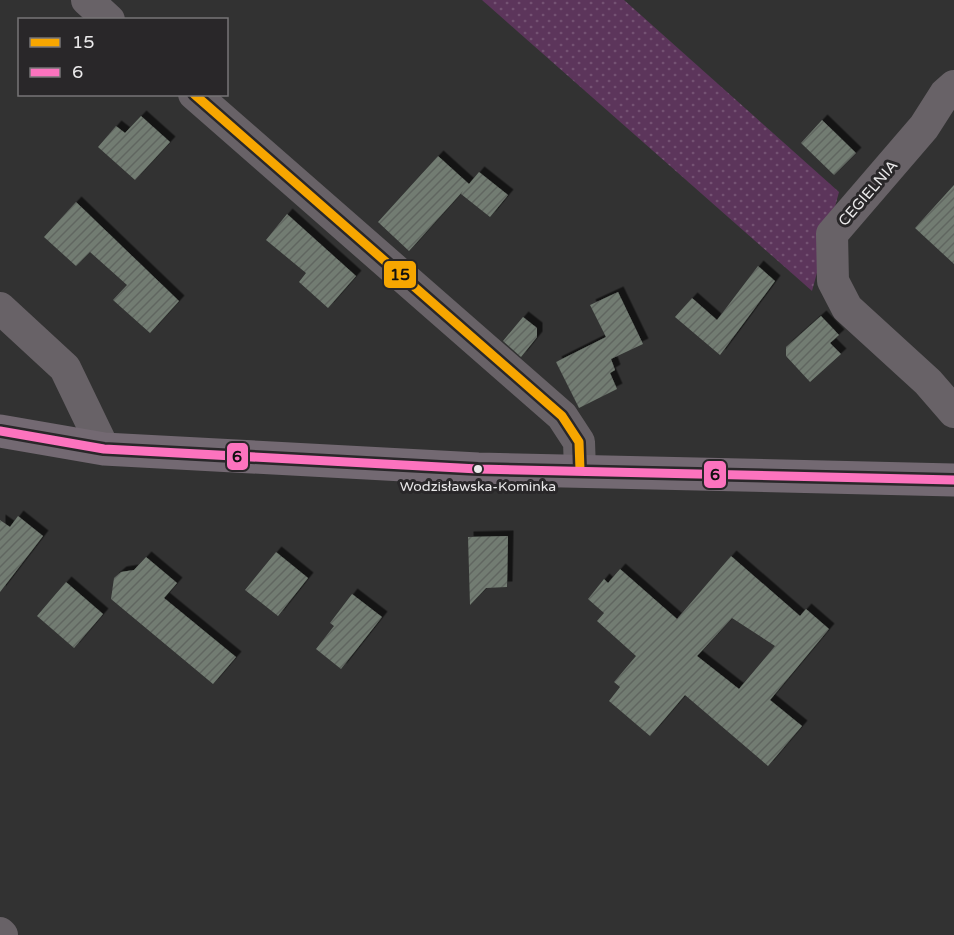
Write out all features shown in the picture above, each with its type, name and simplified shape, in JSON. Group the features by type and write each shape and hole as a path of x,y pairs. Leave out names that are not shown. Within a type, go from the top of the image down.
{"main road":[{"path":"0,431 104,449 477,469 954,480"}],"street":[{"path":"87,0 107,18"},
{"name":"CEGIELNIA","path":"954,86 945,94 924,127 832,234 833,281 847,308 928,382 954,412"},
{"path":"196,96 562,416 579,442 580,470"},
{"path":"0,308 65,368 104,449"}],"shaded area":[{"path":"482,0 624,0 839,192 812,291"}],"building":[{"path":"141,116 170,142 135,180 98,147 116,126 125,133"},
{"path":"822,120 856,153 834,175 801,143"},
{"path":"438,156 469,184 479,172 508,195 490,217 461,194 463,191 409,251 378,222"},
{"path":"954,185 954,264 915,228"},
{"path":"76,202 179,301 150,333 113,300 127,285 90,252 76,266 44,237"},
{"path":"287,214 356,276 328,308 299,282 306,273 266,240"},
{"path":"758,266 775,281 720,355 675,317 692,298 717,320"},
{"path":"618,292 643,344 611,359 615,370 610,373 617,389 579,408 556,362 606,337 590,305"},
{"path":"821,316 839,335 830,343 841,354 810,382 786,356 786,347"},
{"path":"523,317 537,328 537,337 521,357 503,341"},
{"path":"18,516 43,536 0,592 0,520 10,527"},
{"path":"508,536 507,587 486,588 470,605 468,537"},
{"path":"276,552 308,578 278,616 245,590"},
{"path":"731,556 800,616 806,609 829,629 770,700 802,726 768,766 685,695 650,736 609,701 620,687 614,682 636,656 597,621 604,613 588,599 604,579 608,583 620,569 677,619","holes":["732,618 775,646 739,689 697,656"]},
{"path":"146,557 177,583 164,598 236,657 213,684 111,599 114,578 121,572 134,570"},
{"path":"66,582 103,614 74,648 37,616"},
{"path":"352,594 382,617 341,669 316,649 334,626 330,623"}],"transit line":[{"name":"15","path":"196,96 562,416 579,442 580,470"},
{"name":"6","path":"0,431 104,449 478,469 954,480"}],"place":[{"name":"Wodzisławska-Kominka","path":"478,469"}]}
